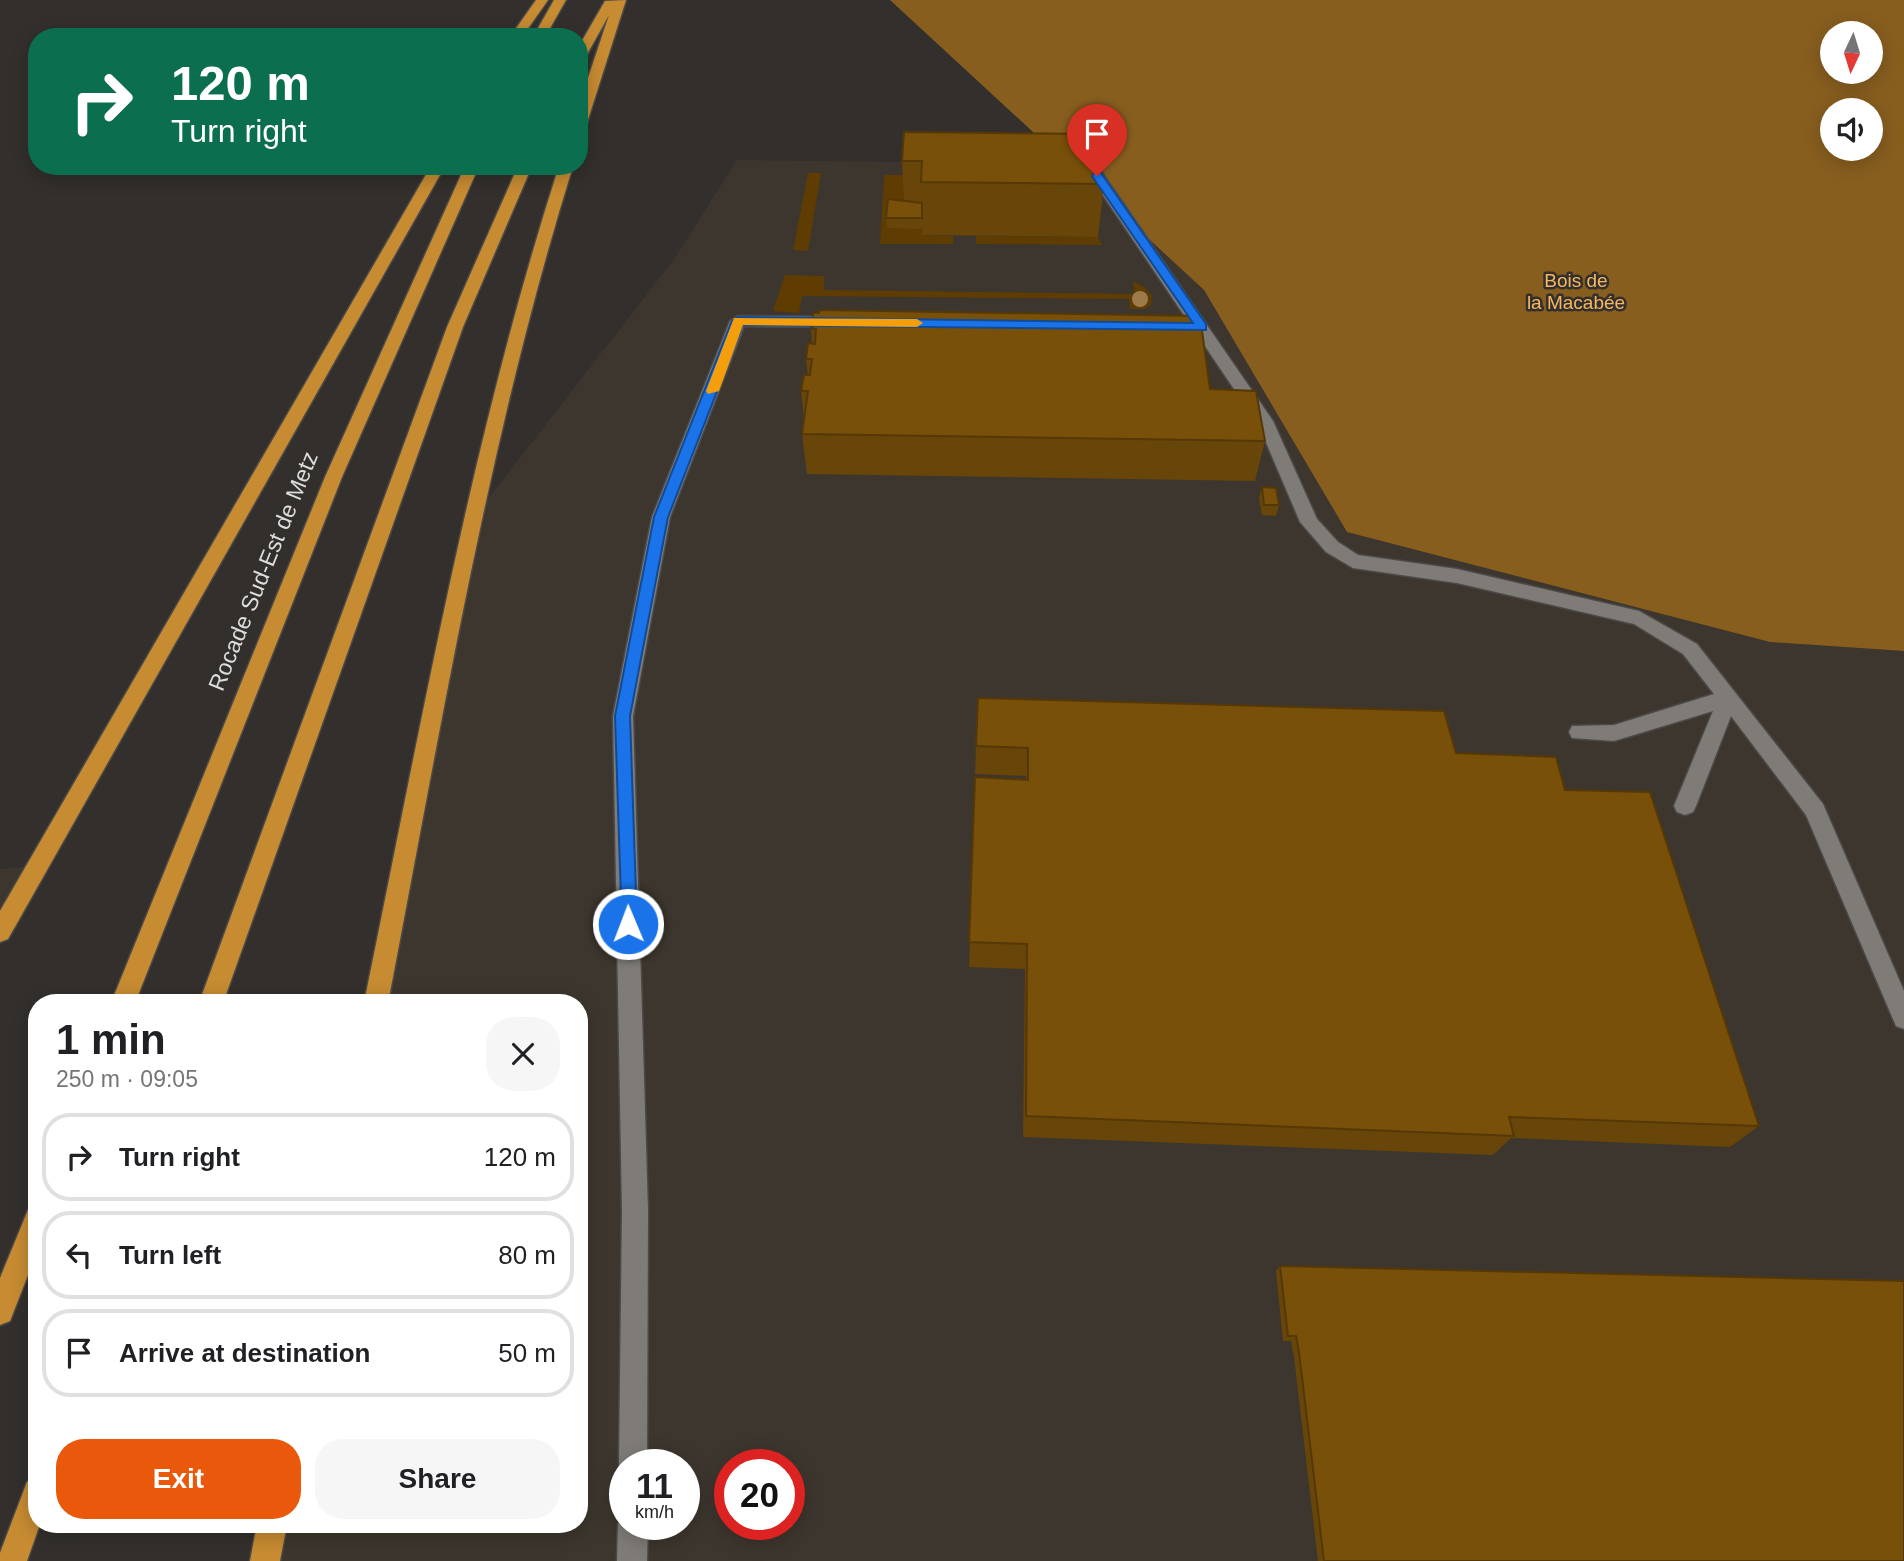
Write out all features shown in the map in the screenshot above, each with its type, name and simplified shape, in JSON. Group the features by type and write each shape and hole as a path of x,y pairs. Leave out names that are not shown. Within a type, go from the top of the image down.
{"highway":[{"path":"522,28 542,0"},
{"path":"544,28 560,0"},
{"path":"588,42 611,0"},
{"path":"588,98 620,0"},
{"path":"0,932 433,175"},
{"name":"Rocade Sud-Est de Metz","path":"127,994 327,488 410,297 468,175"},
{"path":"214,994 454,327 521,175"},
{"path":"378,994 473,517 528,283 563,175"},
{"path":"0,1311 28,1241"},
{"path":"12,1561 28,1517"},
{"path":"265,1561 270,1533"}],"lane":[{"path":"1097,176 1193,327 1267,425 1309,522 1332,547 1353,561 1457,576 1640,618 1690,649 1815,810 1904,1017"},
{"path":"633,1449 635,1211 622,716 659,530 738,321 860,323"},
{"path":"1579,732 1614,733 1728,698"},
{"path":"1685,806 1728,698"},
{"path":"632,1561 633,1540"}],"shaded area":[{"path":"737,160 1067,164 1204,290 1347,532 1770,642 1904,651 1904,1561 265,1561 270,1533 588,1533 588,994 378,994 473,518 675,258"},
{"path":"808,173 821,173 808,251 793,250"},
{"path":"884,175 906,175 923,235 953,236 953,244 880,244"},
{"path":"976,236 1098,237 1102,245 976,244"},
{"path":"785,275 824,276 824,290 1134,294 1133,281 1144,287 1152,296 1151,305 1144,309 1130,309 1129,299 802,296 799,313 773,311"},
{"path":"36,866 0,932 0,869"}],"green space":[{"name":"Bois de la Macabée","path":"890,0 1904,0 1904,651 1770,642 1347,532 1204,290"}],"building":[{"path":"904,132 1094,134 1104,184 921,182 922,161 902,161"},
{"path":"888,199 922,203 922,218 886,218"},
{"path":"819,310 1200,316 1210,389 1256,391 1265,441 802,434 808,391 801,391 804,375 810,375 812,359 806,359 808,343 815,344 816,329 811,328 813,313 819,313"},
{"path":"1262,487 1276,488 1279,505 1264,505"},
{"path":"978,698 1444,711 1456,753 1556,757 1565,790 1650,792 1759,1126 1509,1117 1514,1136 1026,1116 1027,944 969,942 975,777 1028,780 1028,748 976,746"},
{"path":"1280,1266 1904,1281 1904,1561 1324,1561 1299,1352 1296,1336 1288,1336"}],"slow traffic":[{"path":"712,391 738,321 917,323"}],"route":[{"path":"628,924 622,716 661,517 701,424 738,321 1202,327 1097,176"}]}
